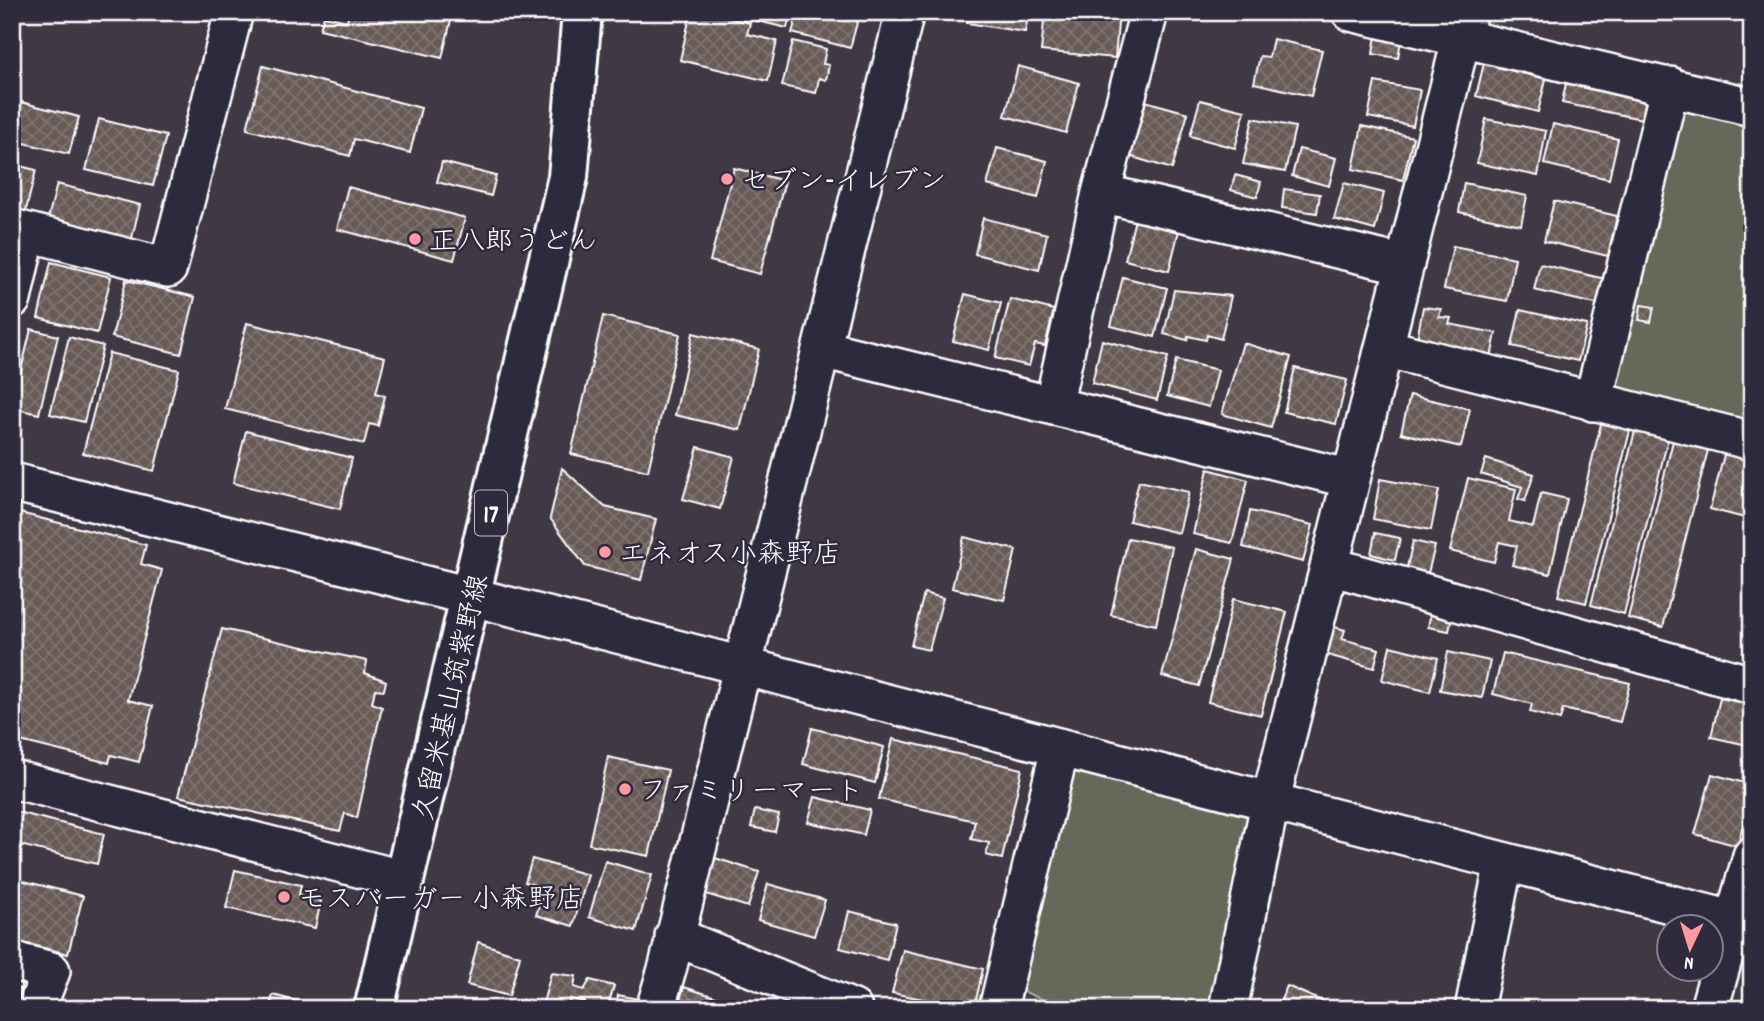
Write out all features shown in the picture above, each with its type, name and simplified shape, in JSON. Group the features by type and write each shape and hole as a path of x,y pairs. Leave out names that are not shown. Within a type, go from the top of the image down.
{"main road":[{"name":"久留米基山筑紫野線","path":"374,1009 473,597 568,177 582,12"}],"street":[{"path":"12,299 20,230 168,268 234,12"},
{"path":"654,1009 668,966 905,12"},
{"path":"1053,406 1101,193 1149,12"},
{"path":"1351,12 1465,26 1752,107"},
{"path":"1228,1009 1270,803 1465,26"},
{"path":"1593,402 1670,86"},
{"path":"1101,193 1405,265"},
{"path":"1384,348 1752,441"},
{"path":"822,349 1351,480"},
{"path":"12,482 473,597 1743,923"},
{"path":"1330,566 1752,685"},
{"path":"998,1009 1060,748"},
{"path":"12,779 405,880"},
{"path":"1709,1009 1743,923 1752,856"},
{"path":"1474,1009 1504,862"},
{"path":"674,936 853,1009"},
{"path":"12,961 51,971 36,1009"}],"green space":[{"path":"1673,102 1752,120 1752,434 1603,397"},
{"path":"1067,761 1260,811 1214,1009 1064,1009 1013,987"}],"building":[{"path":"349,12 453,12 442,58 320,29 324,16 347,21"},
{"path":"691,12 706,12 750,23 747,34 777,41 768,81 680,60"},
{"path":"720,12 791,12 787,28"},
{"path":"798,12 860,12 850,48 792,33"},
{"path":"969,12 1029,12 1025,32 967,23"},
{"path":"1045,12 1119,12 1115,58 1041,51"},
{"path":"1377,29 1402,33 1398,58 1373,54"},
{"path":"1273,39 1322,50 1311,96 1254,83 1260,56 1269,57"},
{"path":"793,41 826,49 823,64 829,65 826,80 819,78 816,93 782,86"},
{"path":"1484,63 1546,79 1538,112 1476,96"},
{"path":"263,66 421,108 410,153 354,139 350,156 247,129"},
{"path":"1018,66 1079,83 1066,133 1005,116"},
{"path":"1567,78 1647,95 1642,119 1562,103"},
{"path":"1375,82 1420,90 1413,126 1368,117"},
{"path":"1200,100 1245,111 1235,148 1190,136"},
{"path":"1145,101 1188,113 1172,169 1129,156"},
{"path":"21,102 79,117 69,154 12,140"},
{"path":"1253,118 1295,127 1285,172 1243,164"},
{"path":"99,119 166,136 153,186 86,170"},
{"path":"1486,119 1546,131 1538,176 1477,163"},
{"path":"1553,124 1618,139 1609,179 1544,164"},
{"path":"1362,126 1413,137 1403,180 1353,169"},
{"path":"997,148 1047,161 1038,198 987,185"},
{"path":"1299,149 1336,158 1329,186 1292,176"},
{"path":"442,162 496,176 491,196 437,182"},
{"path":"12,164 36,170 24,218 12,215"},
{"path":"734,168 785,181 760,274 710,261"},
{"path":"1235,175 1261,182 1257,197 1231,190"},
{"path":"1344,183 1384,193 1375,230 1334,219"},
{"path":"1464,183 1527,196 1521,225 1459,212"},
{"path":"57,184 140,205 129,250 45,230"},
{"path":"348,187 465,218 454,260 337,229"},
{"path":"1284,189 1320,194 1317,213 1282,208"},
{"path":"1554,201 1617,216 1608,256 1544,241"},
{"path":"1137,211 1181,222 1169,271 1125,260"},
{"path":"983,218 1047,234 1039,270 975,254"},
{"path":"1453,246 1515,258 1507,301 1444,289"},
{"path":"51,262 111,277 97,333 38,318"},
{"path":"1540,264 1610,280 1604,306 1534,290"},
{"path":"1123,277 1167,288 1155,337 1111,326"},
{"path":"126,280 195,297 181,354 112,337"},
{"path":"1174,290 1231,296 1221,339 1207,335 1206,340 1188,336 1187,340 1164,334"},
{"path":"965,294 1001,303 989,350 953,341"},
{"path":"1010,299 1054,310 1045,346 1035,344 1029,366 995,358"},
{"path":"1641,305 1654,307 1651,322 1639,320"},
{"path":"1423,307 1441,309 1439,317 1451,318 1449,324 1496,333 1490,363 1417,339"},
{"path":"1520,310 1587,325 1578,361 1512,346"},
{"path":"603,316 680,334 648,471 571,454"},
{"path":"247,323 385,357 376,393 385,396 378,426 369,424 364,444 225,409"},
{"path":"31,329 58,336 39,414 12,408"},
{"path":"693,333 759,349 740,430 675,415"},
{"path":"69,337 103,346 84,422 50,414"},
{"path":"1102,340 1168,357 1157,400 1092,383"},
{"path":"1243,343 1291,357 1271,428 1222,414"},
{"path":"109,353 179,370 154,471 83,453"},
{"path":"1176,360 1218,370 1209,407 1167,396"},
{"path":"1295,368 1347,380 1336,424 1284,412"},
{"path":"1410,395 1470,409 1461,447 1401,433"},
{"path":"1603,416 1632,423 1586,603 1558,596"},
{"path":"1636,427 1669,435 1624,614 1591,605"},
{"path":"246,431 352,458 340,509 233,483"},
{"path":"1675,433 1710,442 1663,627 1628,618"},
{"path":"698,447 734,457 720,509 683,499"},
{"path":"1726,447 1752,454 1752,520 1710,509"},
{"path":"1486,459 1534,474 1525,501 1518,499 1522,487 1481,474"},
{"path":"562,468 605,507 656,519 641,580 585,566 550,518"},
{"path":"1208,469 1248,480 1232,543 1193,534"},
{"path":"1468,478 1516,489 1509,521 1533,527 1541,493 1567,499 1550,574 1512,565 1517,546 1499,542 1494,562 1450,551"},
{"path":"1380,479 1439,490 1431,530 1373,519"},
{"path":"1139,481 1189,492 1179,533 1129,521"},
{"path":"12,511 146,545 141,564 162,570 128,700 153,706 139,762 111,755 109,763 12,739"},
{"path":"1250,511 1313,525 1303,562 1243,547"},
{"path":"1375,533 1400,538 1395,560 1371,554"},
{"path":"964,537 1016,550 1004,600 952,588"},
{"path":"1128,538 1172,547 1156,625 1111,615"},
{"path":"1413,541 1435,546 1428,573 1407,567"},
{"path":"1196,549 1234,559 1199,686 1162,676"},
{"path":"924,593 943,598 929,650 911,646"},
{"path":"1233,599 1287,612 1261,715 1208,702"},
{"path":"1432,607 1453,612 1449,631 1428,627"},
{"path":"1331,626 1345,630 1342,639 1379,649 1374,668 1324,654"},
{"path":"222,629 367,661 365,673 386,681 384,690 375,689 372,703 382,707 357,818 345,813 340,831 178,796"},
{"path":"1390,646 1438,658 1430,692 1382,680"},
{"path":"1448,652 1490,661 1482,698 1440,690"},
{"path":"1503,653 1630,683 1620,722 1563,709 1560,720 1530,712 1532,704 1493,694"},
{"path":"1720,698 1752,705 1752,746 1711,737"},
{"path":"812,728 884,747 875,783 803,764"},
{"path":"893,739 1022,769 1002,859 986,855 989,843 971,839 975,821 879,799"},
{"path":"608,757 668,770 649,856 589,844"},
{"path":"1712,774 1752,785 1738,846 1695,834"},
{"path":"815,797 870,810 864,835 808,822"},
{"path":"755,810 779,815 775,832 751,827"},
{"path":"13,811 104,834 97,864 12,843"},
{"path":"715,858 759,872 748,907 703,893"},
{"path":"532,859 588,875 573,926 536,915 545,888 525,882"},
{"path":"605,861 652,875 636,931 589,917"},
{"path":"235,870 301,885 299,895 321,901 315,928 226,908"},
{"path":"12,878 83,896 68,954 12,940"},
{"path":"768,884 825,900 814,936 758,920"},
{"path":"849,911 896,923 887,960 840,948"},
{"path":"478,942 520,956 509,996 467,985"},
{"path":"903,950 983,969 974,1009 892,993"},
{"path":"551,973 576,976 574,987 584,990 590,980 614,986 607,1009 585,1009 585,1002 570,999 568,1009 542,1007"},
{"path":"1287,986 1340,1009 1277,1009"},
{"path":"12,987 21,989 16,1009 12,1009"},
{"path":"684,987 725,1000 722,1009 677,1009"},
{"path":"273,995 307,1004 306,1009 269,1009"},
{"path":"618,995 638,999 635,1009 616,1009"},
{"path":"1368,1004 1387,1009 1366,1009"}],"place":[{"name":"セブン-イレブン","path":"727,179"},
{"name":"正八郎うどん","path":"415,239"},
{"name":"エネオス小森野店","path":"605,552"},
{"name":"ファミリーマート","path":"625,789"},
{"name":"モスバーガー 小森野店","path":"284,897"}]}
